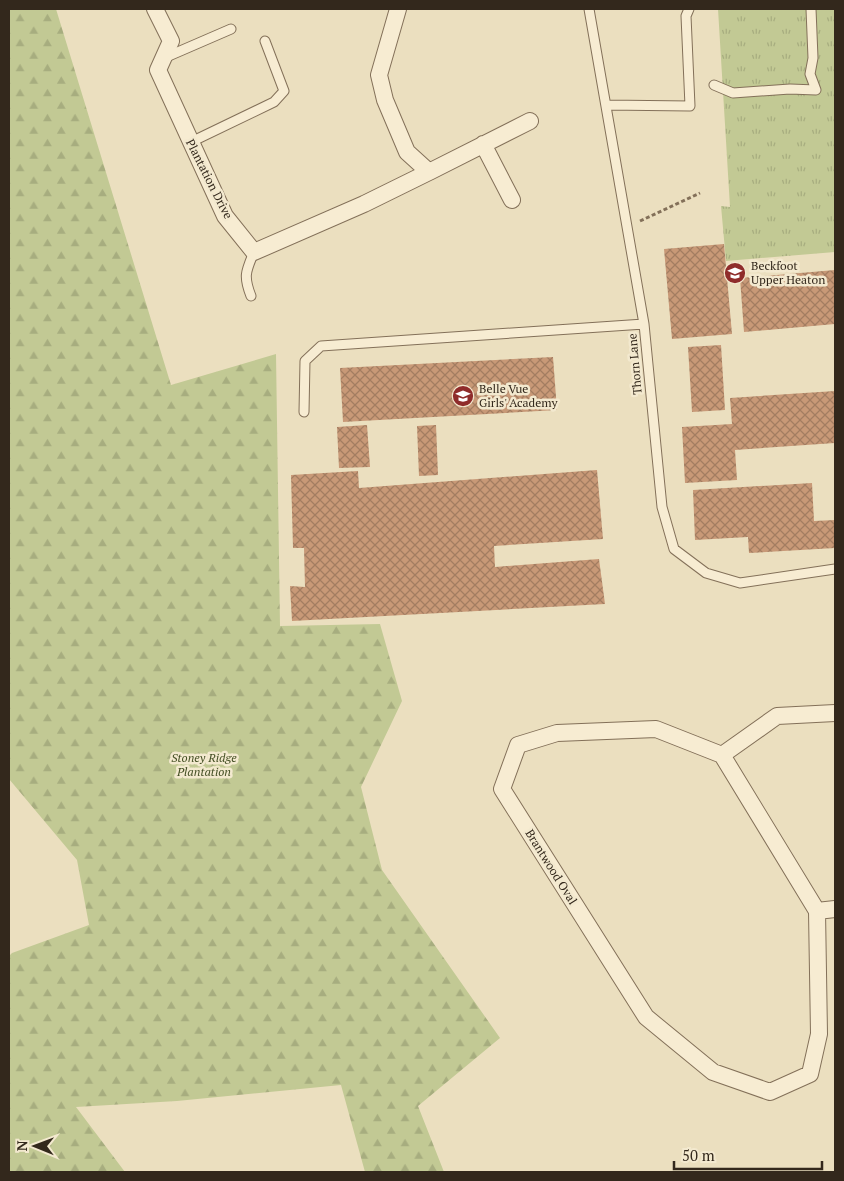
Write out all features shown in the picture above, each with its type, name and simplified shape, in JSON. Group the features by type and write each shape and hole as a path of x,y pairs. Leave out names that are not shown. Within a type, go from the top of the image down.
{"street":[{"name":"Plantation Drive","path":"155,9 172,41 158,70 225,216 254,252"},
{"path":"398,9 379,75 385,100 407,152 429,172"},
{"path":"254,252 364,204 530,121"},
{"path":"483,144 512,200"},
{"path":"722,755 777,716 835,713"},
{"name":"Brantwood Oval","path":"656,730 722,755 816,911 819,1034 810,1074 770,1092 713,1072 646,1017 502,789 518,745 558,733 656,730"},
{"path":"816,911 835,909"}],"lane":[{"name":"Thorn Lane","path":"589,9 644,324 662,507 674,549 706,573 740,583 835,569"},
{"path":"606,105 690,106 686,16 689,9"},
{"path":"714,85 733,93 790,89 816,90 810,74 813,58 811,9"},
{"path":"164,58 231,29"},
{"path":"190,142 274,102 284,91 266,42"},
{"path":"252,296 245,280 254,252"},
{"path":"304,412 305,361 321,346 644,324"}],"path":[{"path":"627,223 644,220 700,193"}],"green space":[{"name":"Stoney Ridge Plantation","path":"9,9 56,9 171,385 276,354 280,626 380,624 402,701 361,787 382,870 500,1038 418,1106 444,1172 365,1172 341,1085 177,1101 76,1107 125,1172 9,1172 9,956 12,953 89,925 77,860 9,779"},
{"path":"718,9 835,9 835,252 726,261 721,206 730,207"}],"building":[{"path":"724,244 732,334 672,339 664,249"},
{"path":"835,270 835,324 744,332 740,278"},
{"path":"721,345 725,410 692,412 688,347"},
{"path":"553,357 557,410 343,422 340,368"},
{"path":"835,391 835,443 735,450 737,480 685,483 682,427 732,424 730,398"},
{"path":"367,425 370,467 339,468 337,427"},
{"path":"436,425 438,475 419,476 417,426"},
{"path":"597,470 603,539 494,546 495,567 599,559 605,604 292,621 290,586 305,587 304,548 293,548 291,475 358,471 359,488"},
{"path":"812,483 814,521 835,520 835,548 749,553 748,537 695,540 693,490"}],"place":[{"name":"Beckfoot Upper Heaton","path":"735,273"},
{"name":"Belle Vue Girls' Academy","path":"463,396"}]}
